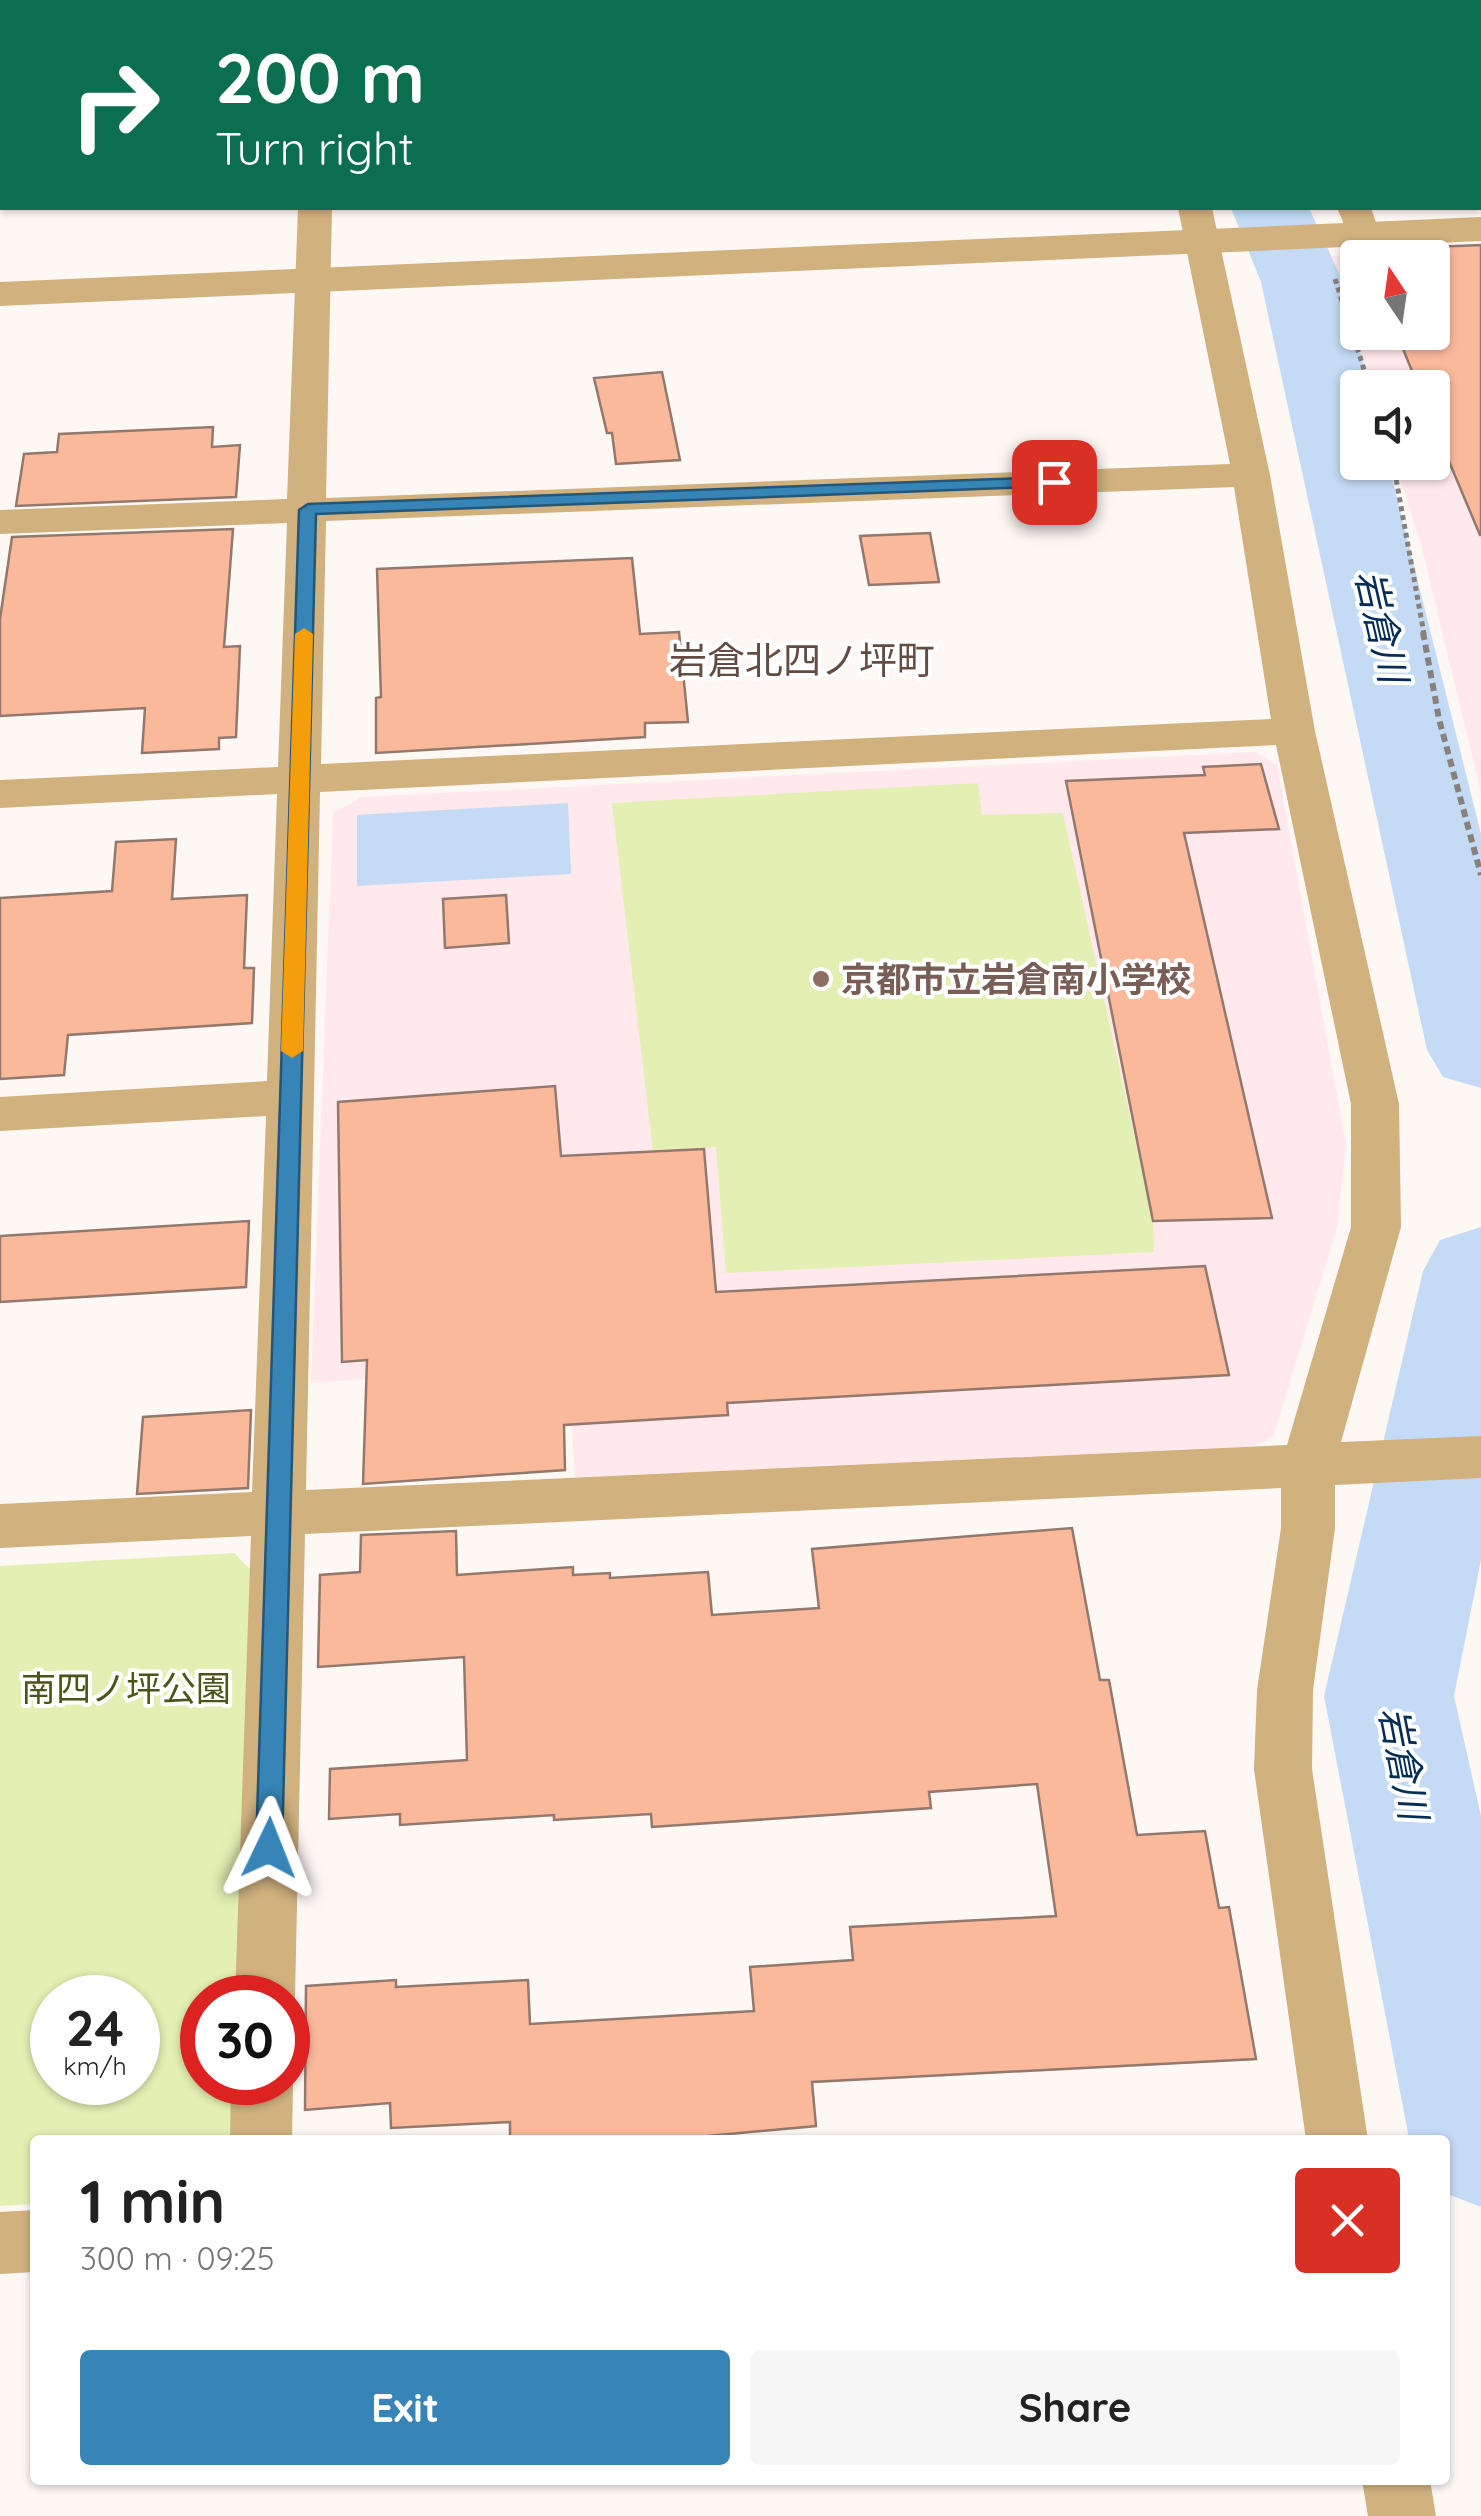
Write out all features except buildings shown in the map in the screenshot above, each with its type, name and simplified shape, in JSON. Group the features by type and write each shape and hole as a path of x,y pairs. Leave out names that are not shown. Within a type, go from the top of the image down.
{"street":[{"path":"266,1975 315,210"},
{"path":"0,294 314,282 1200,225 1358,221 1481,229"},
{"path":"1200,225 1251,475 1294,731 1375,1104 1376,1228 1308,1464 1308,1528 1285,1690 1283,1768 1336,2135"},
{"path":"0,522 1251,475"},
{"path":"0,794 1294,731"},
{"path":"0,1114 291,1097"},
{"path":"0,1526 1481,1456"},
{"path":"261,2135 262,2105"},
{"path":"0,2243 30,2240"},
{"path":"1397,2485 1402,2516"}],"path":[{"path":"1358,221 1328,256 1364,370"},
{"path":"1395,480 1439,718 1481,875"}],"shaded area":[{"path":"1481,249 1481,793 1422,548 1400,480 1450,480 1450,370 1365,370 1358,350 1450,350 1450,250"},
{"path":"1340,255 1340,293 1328,256"},
{"name":"京都市立岩倉南小学校","path":"1256,752 1277,765 1346,1145 1337,1228 1273,1437 1233,1456 575,1481 568,1365 311,1383 333,813 362,797"}],"green space":[{"path":"978,783 982,815 1063,813 1153,1221 1154,1252 726,1273 716,1147 653,1152 612,803"},
{"name":"南四ノ坪公園","path":"234,1553 258,1577 240,1975 180,1975 180,2105 234,2105 232,2135 30,2135 30,2204 0,2206 0,1566"}],"water":[{"path":"568,803 571,874 357,886 357,815"}],"waterway":[{"name":"岩倉川","path":"1271,210 1302,282 1481,1050"},
{"name":"岩倉川","path":"1481,1271 1389,1696 1481,2138"}],"slow traffic":[{"path":"292,1051 304,634"}],"place":[{"name":"京都市立岩倉南小学校","path":"821,979"}],"district":[{"name":"岩倉北四ノ坪町","path":"802,660"}],"route":[{"path":"269,1848 308,510 1054,482"}]}
